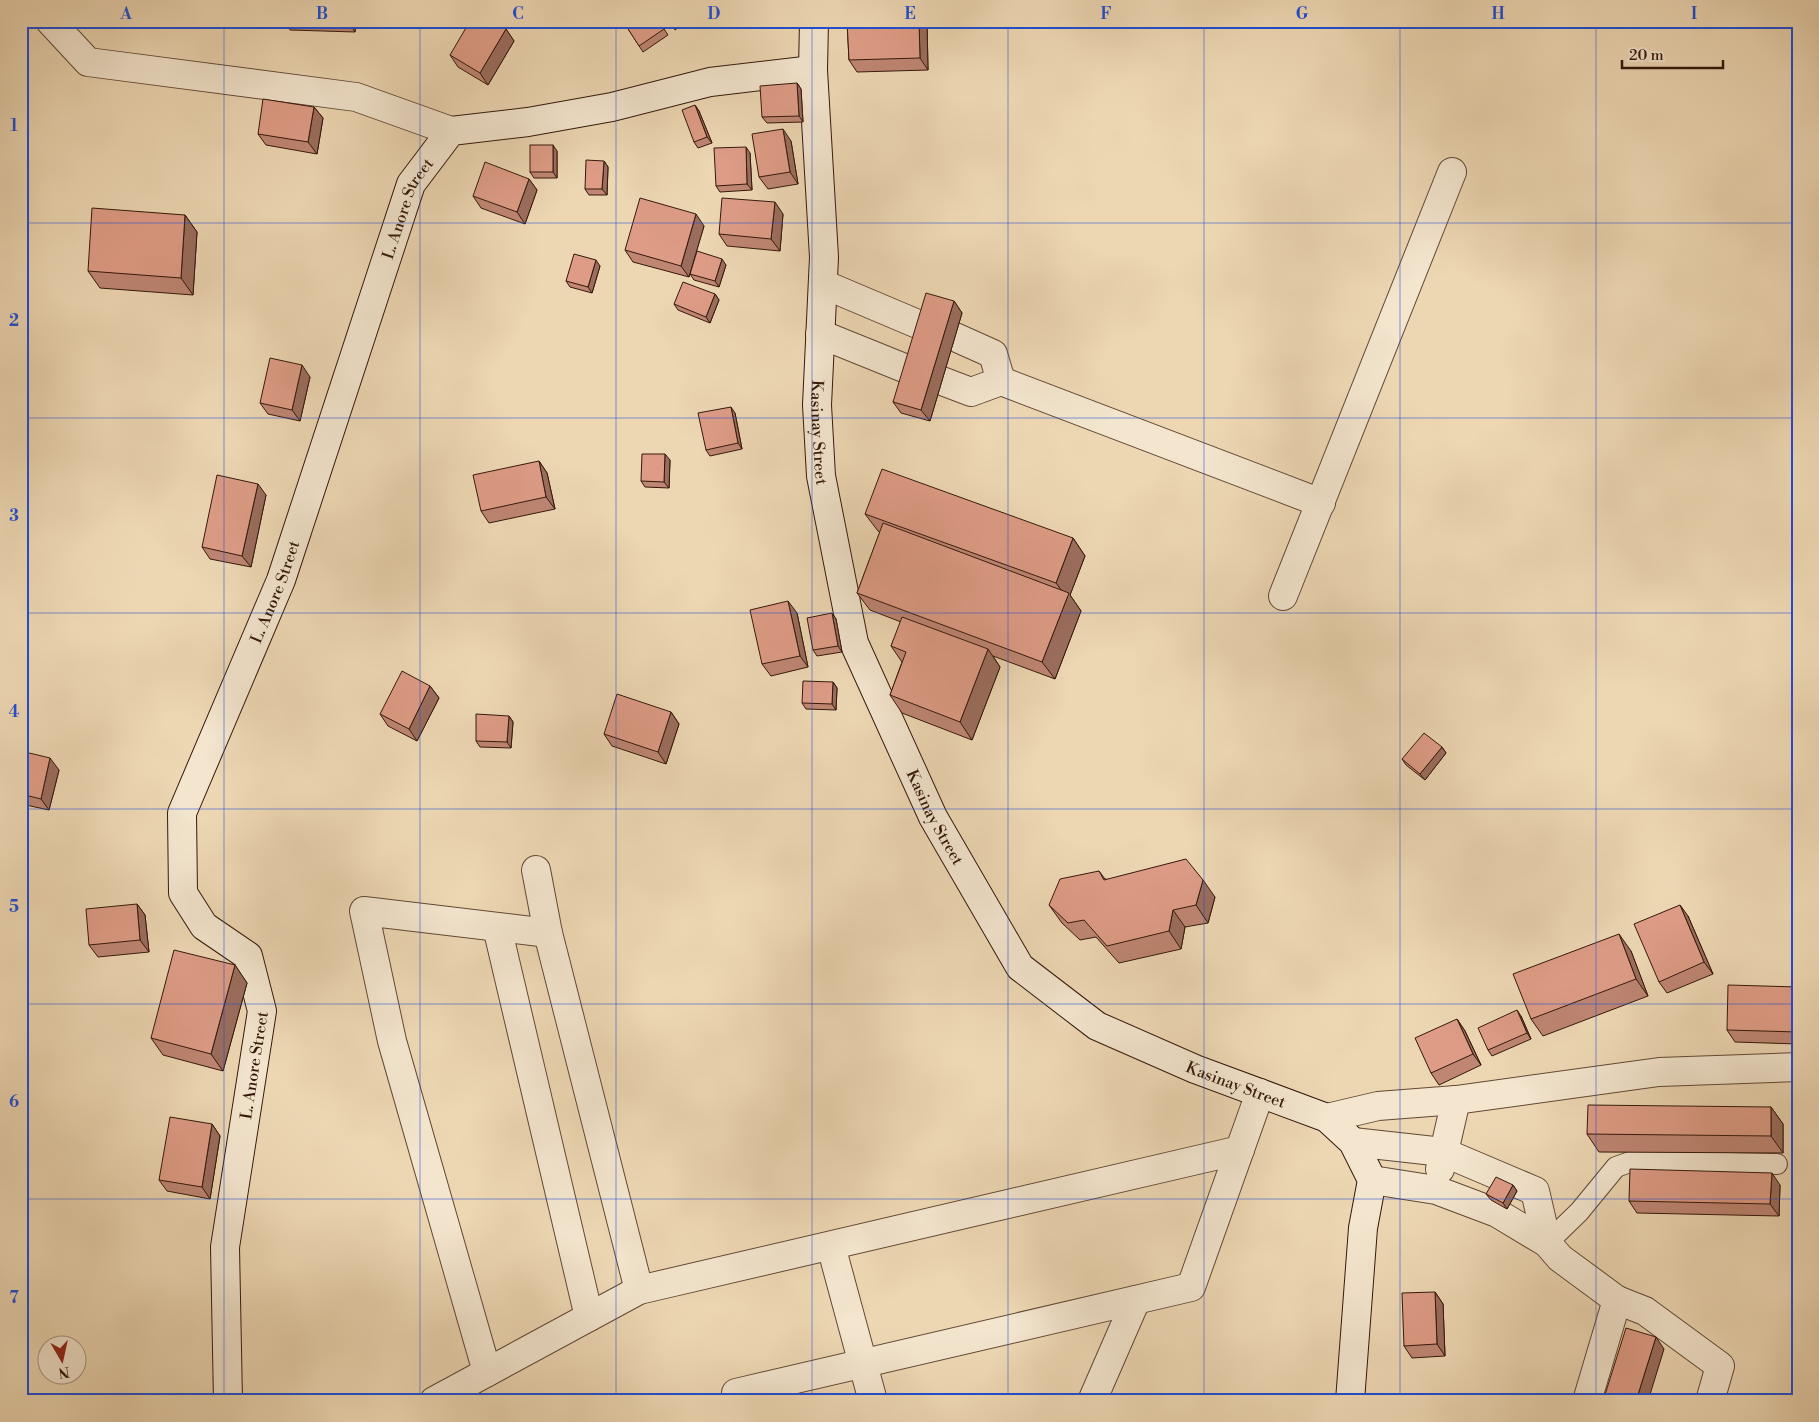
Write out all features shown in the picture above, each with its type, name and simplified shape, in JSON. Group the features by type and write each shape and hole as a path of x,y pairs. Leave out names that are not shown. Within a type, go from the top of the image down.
{"street":[{"path":"50,21 88,62 356,97 451,131 528,122 612,106 710,82 813,70"},
{"name":"Kasinay Street","path":"814,21 813,70 824,257 817,405 821,476 854,642 933,817 1020,967 1097,1026 1195,1069 1327,1118 1353,1142 1372,1180"},
{"name":"L. Anore Street","path":"228,1401 225,1247 262,1011 248,956 204,926 183,893 182,813 282,580 412,184 451,131"},
{"path":"1283,596 1452,172"},
{"path":"823,284 927,328"},
{"path":"820,334 914,372"},
{"path":"955,338 993,354 1001,381"},
{"path":"942,382 971,392 1001,381 1321,504"},
{"path":"536,870 548,933 639,1290"},
{"path":"487,1372 392,1041 364,911 548,933"},
{"path":"497,927 589,1317"},
{"path":"1327,1118 1378,1106 1456,1100 1659,1072 1798,1067"},
{"path":"736,1393 777,1392 863,1363 1191,1287 1260,1093"},
{"path":"1436,1190 1456,1100"},
{"path":"1353,1142 1443,1152 1535,1191 1546,1243"},
{"path":"434,1401 639,1290 1240,1150"},
{"path":"1350,1401 1364,1228 1372,1180 1436,1190 1497,1213 1546,1243 1560,1258 1617,1300 1644,1311 1720,1366 1710,1401"},
{"path":"831,1246 873,1401"},
{"path":"1092,1401 1136,1300"},
{"path":"1587,1401 1617,1300"}],"lane":[{"path":"1546,1243 1579,1212 1616,1166 1633,1161 1777,1164"}],"building":[{"path":"470,21 493,21 506,29 480,73 450,55"},
{"path":"623,21 659,21 664,29 639,46"},
{"path":"847,21 919,21 920,58 849,60"},
{"path":"797,83 799,116 762,117 760,86"},
{"path":"263,99 314,107 308,142 258,134"},
{"path":"695,105 707,137 694,142 682,110"},
{"path":"783,129 790,172 759,177 752,134"},
{"path":"530,145 553,145 553,172 530,172"},
{"path":"746,147 747,184 716,186 714,148"},
{"path":"586,160 604,161 602,189 585,189"},
{"path":"485,162 529,179 517,212 473,196"},
{"path":"640,198 696,214 681,266 625,250"},
{"path":"722,198 775,202 771,239 719,234"},
{"path":"92,208 185,215 181,278 88,271"},
{"path":"697,251 722,259 715,281 690,274"},
{"path":"574,254 596,260 588,287 566,281"},
{"path":"683,282 715,294 706,317 674,304"},
{"path":"926,293 954,301 921,410 893,402"},
{"path":"270,358 302,365 292,410 260,403"},
{"path":"731,407 738,443 706,450 698,413"},
{"path":"642,454 665,454 664,482 641,481"},
{"path":"539,461 546,497 481,511 473,475"},
{"path":"882,469 1073,538 1056,583 865,514"},
{"path":"217,475 258,484 242,556 202,547"},
{"path":"883,523 1069,593 1042,662 857,593"},
{"path":"788,601 800,656 762,664 750,610"},
{"path":"832,613 838,646 813,650 807,618"},
{"path":"902,617 988,649 960,722 890,695 906,652 891,646"},
{"path":"402,671 430,686 409,729 380,714"},
{"path":"803,681 833,682 832,704 802,703"},
{"path":"617,694 671,712 658,752 604,734"},
{"path":"476,714 509,716 507,742 476,741"},
{"path":"1424,733 1442,747 1420,774 1402,759"},
{"path":"21,751 50,758 41,799 21,794"},
{"path":"1186,859 1203,880 1196,905 1173,910 1169,931 1107,946 1084,920 1068,923 1049,905 1060,879 1099,871 1104,880"},
{"path":"137,904 140,940 89,945 86,909"},
{"path":"1680,905 1704,962 1659,982 1634,924"},
{"path":"1619,934 1636,979 1531,1019 1513,974"},
{"path":"174,950 235,965 211,1054 151,1038"},
{"path":"1728,985 1798,987 1798,1032 1727,1030"},
{"path":"1517,1010 1527,1033 1488,1050 1478,1028"},
{"path":"1457,1019 1473,1054 1431,1073 1415,1038"},
{"path":"1588,1105 1771,1107 1771,1136 1587,1134"},
{"path":"170,1117 212,1124 202,1187 159,1180"},
{"path":"1630,1169 1772,1173 1770,1204 1629,1201"},
{"path":"1496,1177 1513,1185 1503,1203 1486,1194"},
{"path":"1435,1292 1437,1344 1404,1346 1402,1293"},
{"path":"1626,1328 1656,1337 1636,1401 1603,1401"}]}
